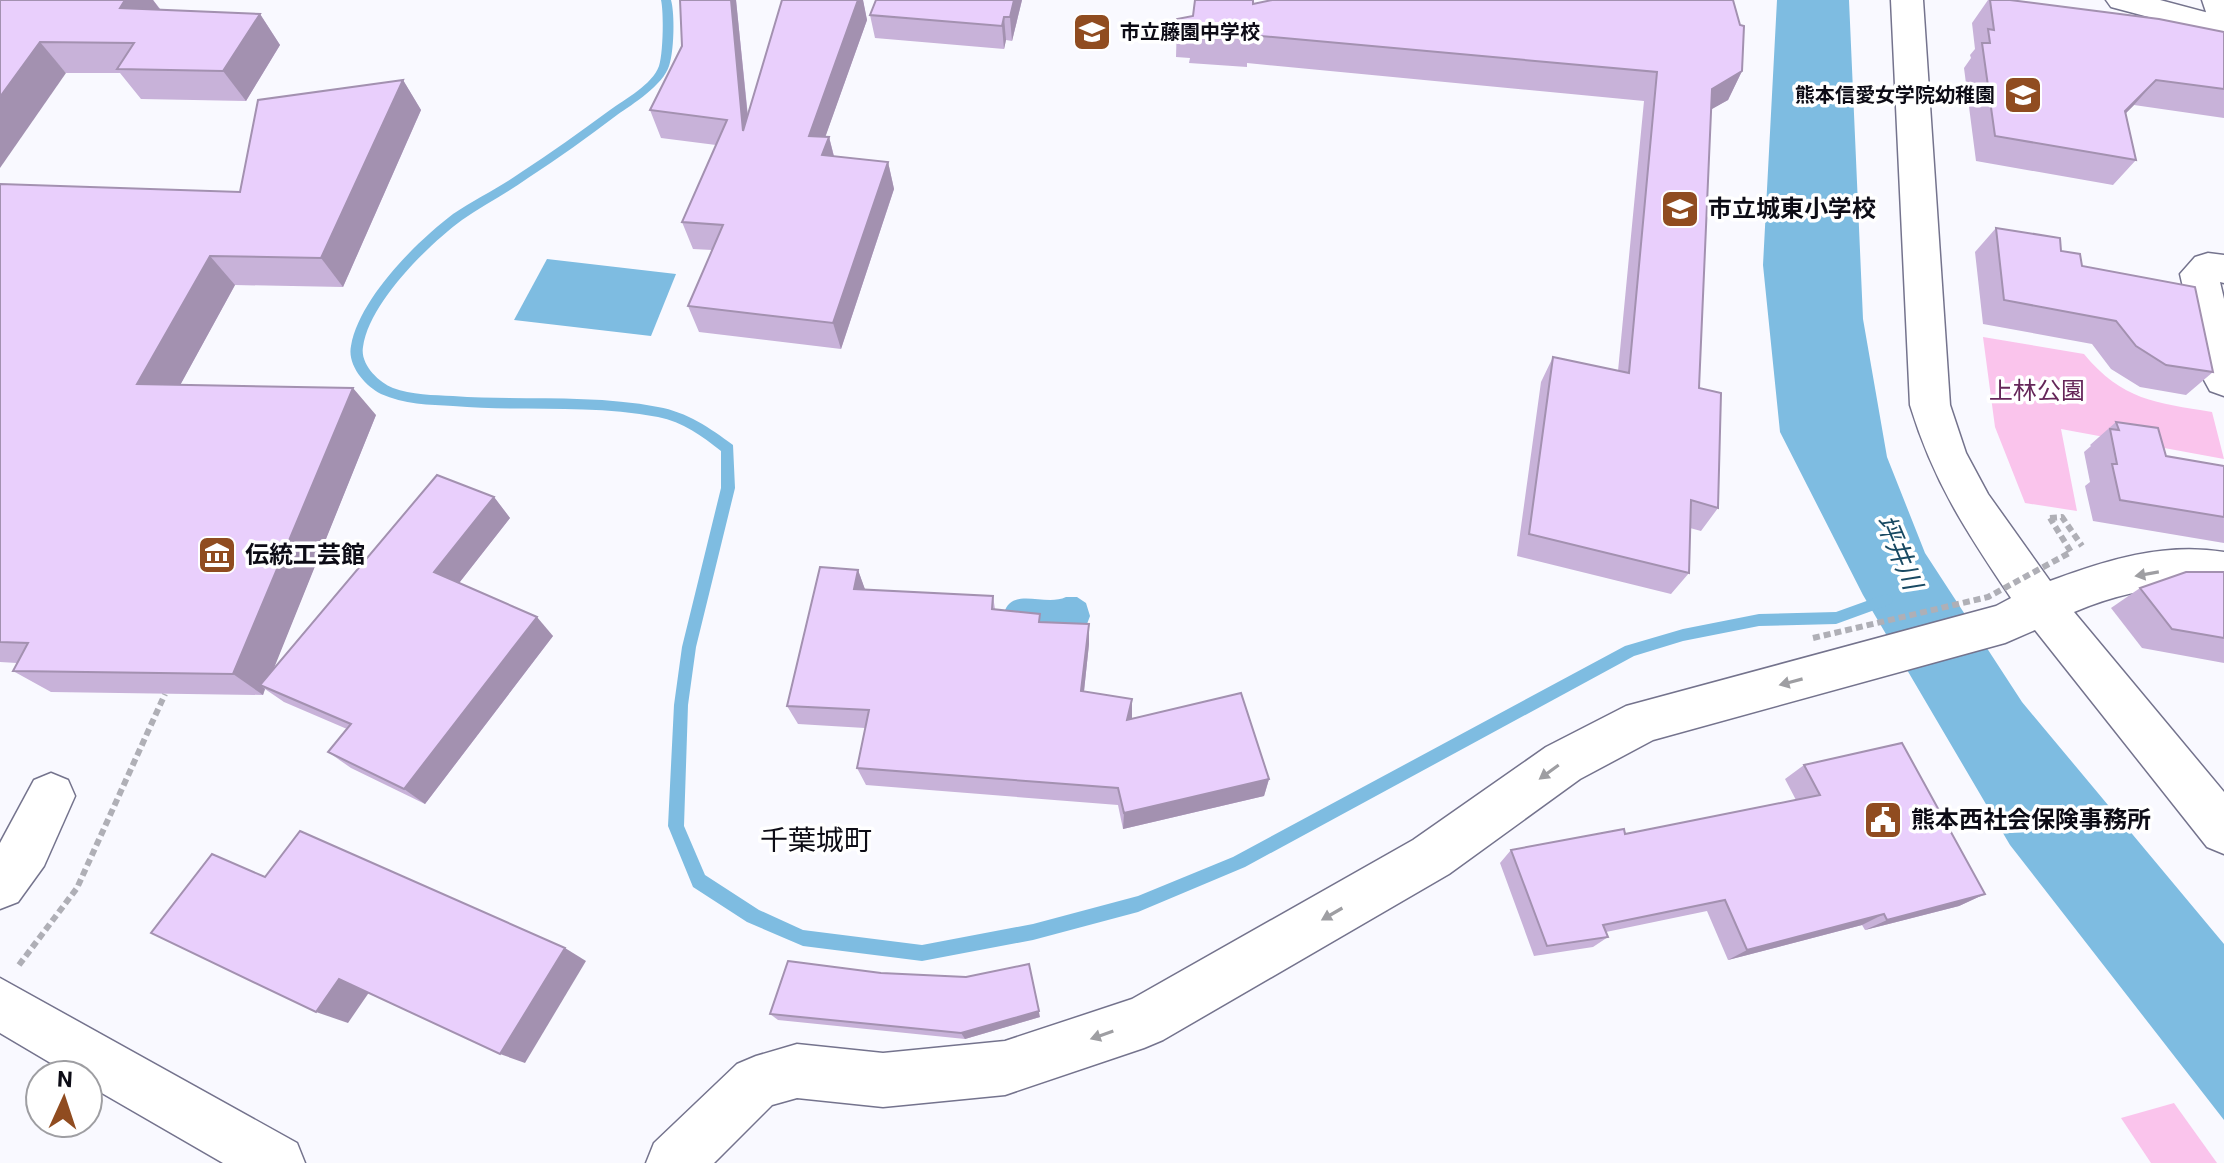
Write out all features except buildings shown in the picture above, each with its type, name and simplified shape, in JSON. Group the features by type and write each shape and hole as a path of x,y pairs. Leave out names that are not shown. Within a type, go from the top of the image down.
{"street":[{"path":"1907,0 1930,405 1946,454 2022,613 2218,814"},
{"path":"2122,0 2221,18"},
{"path":"2224,269 2208,267 2199,274 2224,380"},
{"path":"674,1163 756,1083 797,1071 883,1080 1005,1068 1144,1021 1431,857 1563,763 1643,721 1866,662 2126,577 2189,566 2224,571"},
{"path":"0,884 26,849 51,796"},
{"path":"4,990 277,1163"}],"path":[{"path":"1813,638 1988,597 2071,552 2050,518 2062,517 2083,548"},
{"path":"4,990 77,888 165,694"}],"green space":[{"name":"上林公園","path":"1983,337 2084,354 2112,381 2141,397 2212,412 2224,459 2061,429 2077,511 2025,503 1995,427"},
{"path":"2174,1103 2217,1163 2151,1163 2121,1118"}],"water":[{"name":"坪井川","path":"1777,0 1849,0 1863,319 1887,457 1925,553 2022,702 2224,944 2224,1120 2010,845 1863,595 1780,432 1763,265"},
{"path":"547,259 676,274 651,336 514,320"},
{"path":"1077,597 1086,603 1090,616 1087,624 1072,632 1004,613 1014,601"}],"waterway":[{"path":"666,0 669,12 664,67 649,86 553,156 440,232 402,270 377,301 360,333 356,355 376,384 401,395 473,403 607,406 659,412 687,421 728,449 728,488 689,647 681,705 676,826 699,881 753,916 803,938 922,953 1033,932 1138,904 1239,862 1630,651 1683,635 1759,620 1836,618 1886,600"}],"place":[{"name":"市立藤園中学校","path":"1092,32"},
{"name":"熊本信愛女学院幼稚園","path":"2023,95"},
{"name":"市立城東小学校","path":"1680,209"},
{"name":"伝統工芸館","path":"217,555"},
{"name":"熊本西社会保険事務所","path":"1883,820"}],"district":[{"name":"千葉城町","path":"816,840"}]}
